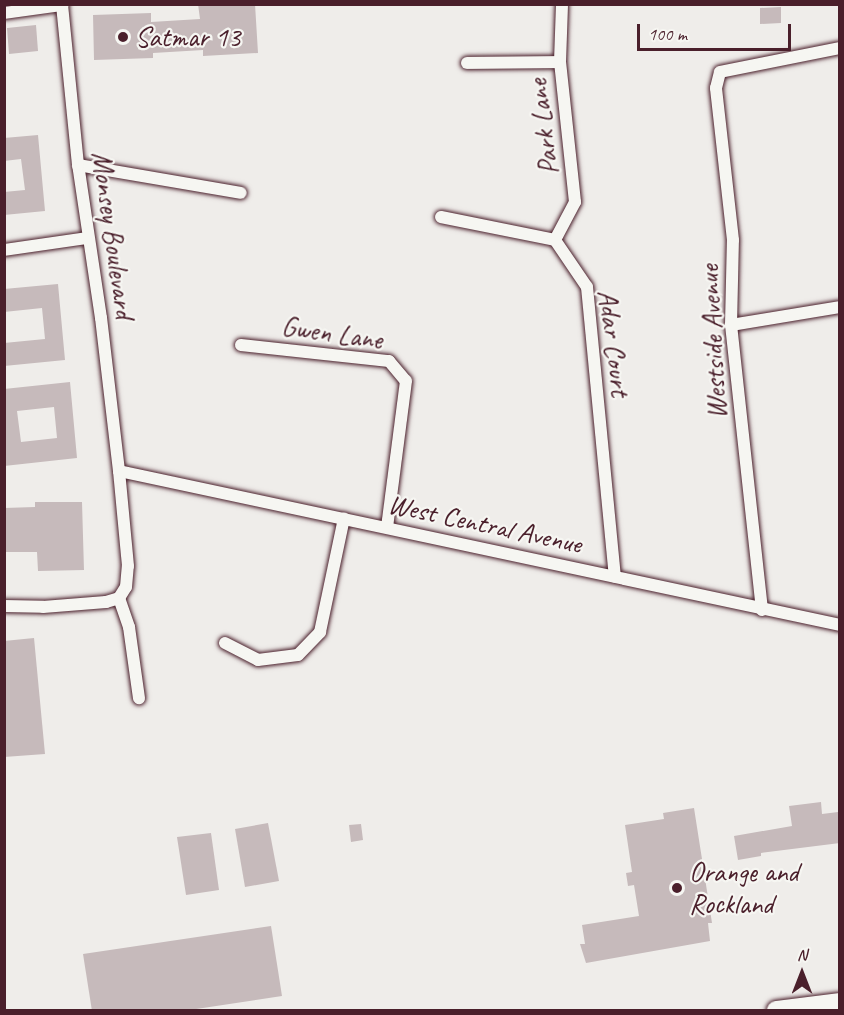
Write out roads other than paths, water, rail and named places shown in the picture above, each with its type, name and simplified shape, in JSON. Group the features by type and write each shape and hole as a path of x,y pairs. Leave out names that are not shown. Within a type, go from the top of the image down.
{"main road":[{"path":"776,1011 840,1002"}],"street":[{"name":"Park Lane","path":"555,240 575,202 560,62 562,4"},
{"path":"4,13 62,5"},
{"name":"Monsey Boulevard","path":"62,5 78,165 87,238 101,318 119,471 128,566 126,586 119,598"},
{"name":"Westside Avenue","path":"762,610 731,325 733,240 716,88 720,72 840,48"},
{"path":"467,63 560,62"},
{"path":"78,165 241,193"},
{"path":"441,217 555,240"},
{"path":"4,250 87,238"},
{"name":"Adar Court","path":"555,240 587,287 615,577"},
{"path":"731,325 840,307"},
{"name":"Gwen Lane","path":"241,345 388,362 406,381 387,527"},
{"name":"West Central Avenue","path":"119,471 840,625"},
{"path":"225,643 258,660 298,655 320,632 344,518"},
{"path":"4,606 44,607 106,602 119,598 129,627 139,698"}],"place":[{"name":"Satmar 13","path":"123,37"},
{"name":"Orange and Rockland","path":"677,888"}]}
